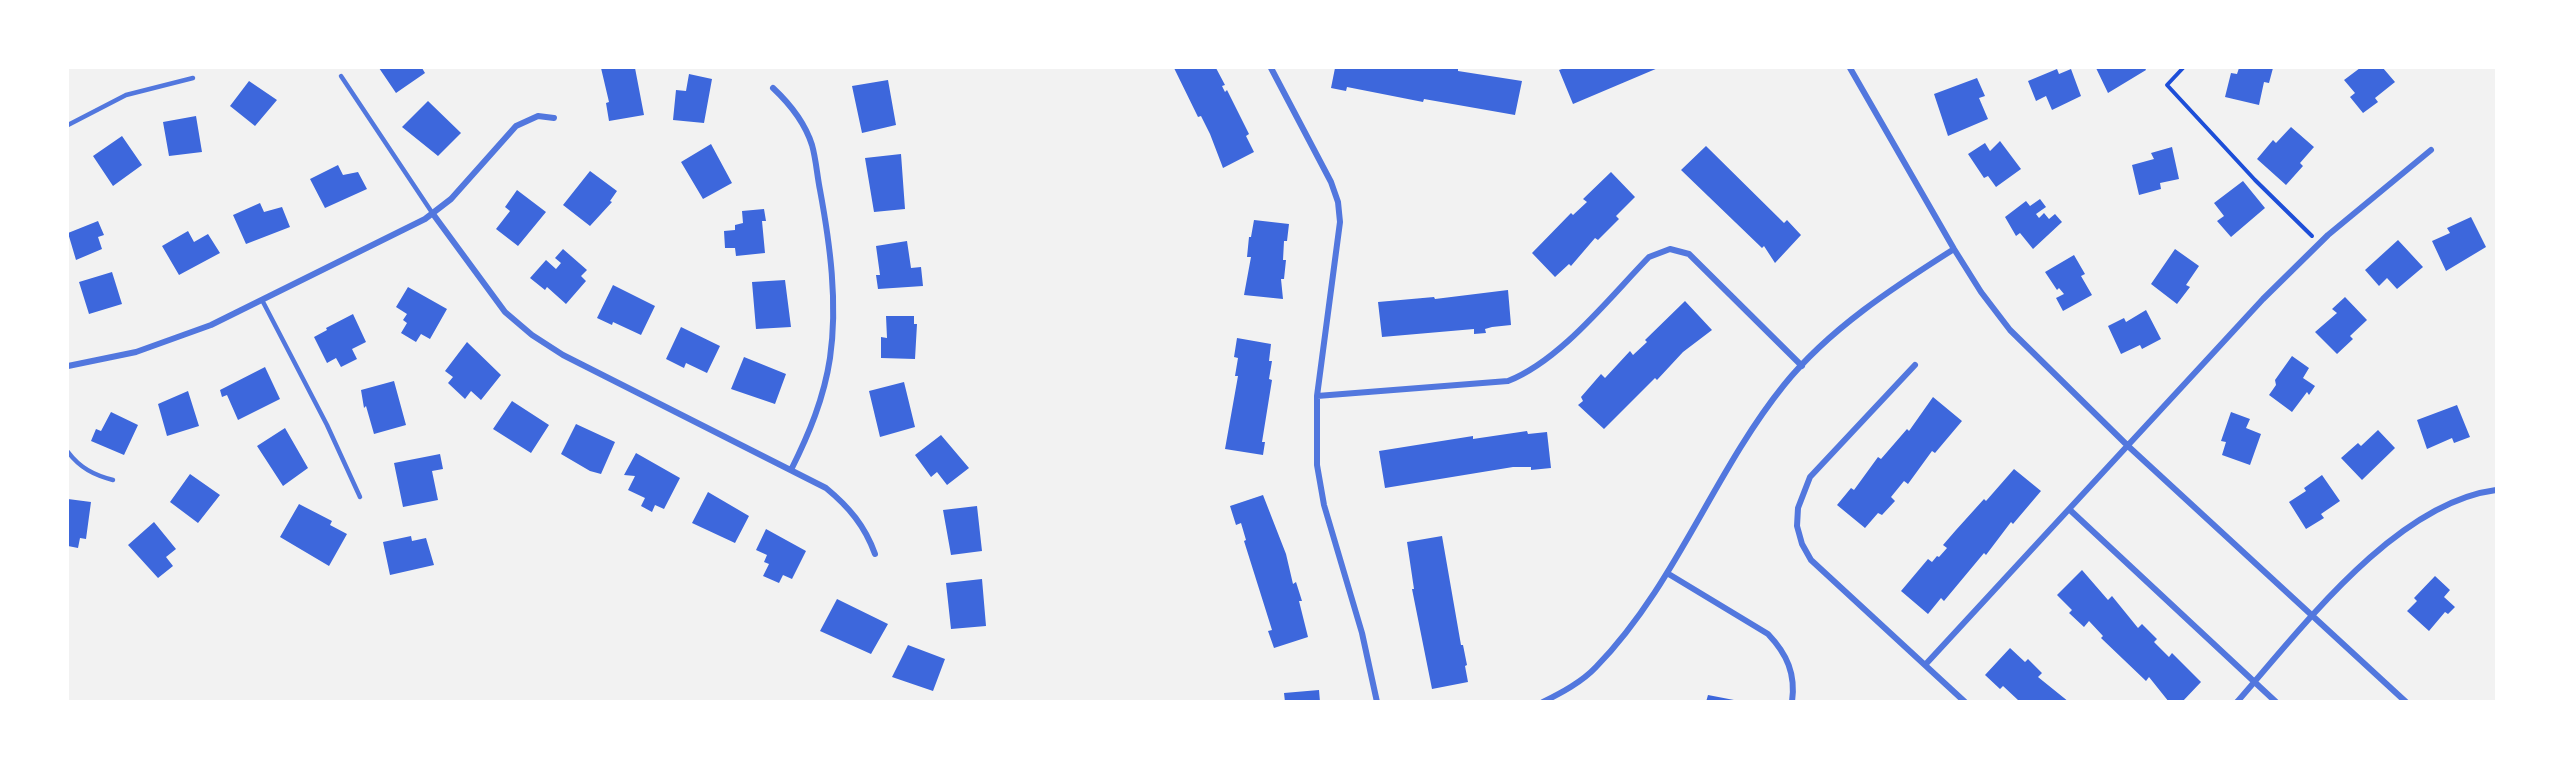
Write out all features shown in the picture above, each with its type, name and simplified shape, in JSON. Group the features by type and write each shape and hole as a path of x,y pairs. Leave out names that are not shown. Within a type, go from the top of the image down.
{"street":[{"path":"1271,68 1331,182 1338,202 1340,222 1317,396 1317,465 1324,505 1362,633 1377,702"},
{"path":"1850,68 1954,249 1981,292 2010,330 2128,446 2406,702"},
{"path":"773,88 797,116 811,143 823,207 834,320 830,359 822,398 809,435 791,470"},
{"path":"68,366 170,342 262,300 433,214 451,199 516,126 538,116 554,118"},
{"path":"1925,665 2263,299 2319,244 2383,187 2431,150"},
{"path":"433,214 504,312 532,335 563,355 826,488 845,504 861,523 875,554"},
{"path":"1317,396 1508,381 1526,374 1547,361 1649,256 1670,249 1689,254 1802,366"},
{"path":"1543,702 1595,669 1641,612 1667,573 1737,454 1784,384 1860,314 1905,280 1954,249"},
{"path":"1915,364 1810,477 1797,508 1797,526 1802,544 1811,560 1965,702"},
{"path":"2237,702 2355,570 2388,542 2424,518 2463,497 2496,490"},
{"path":"2070,510 2256,680 2276,702"},
{"path":"1667,573 1768,634 1780,646 1789,662 1793,679 1791,702"}],"lane":[{"path":"341,76 433,214"},
{"path":"68,125 126,95 193,78"},
{"path":"262,300 327,425 360,497"},
{"path":"68,452 76,462 95,475 113,480"}],"path":[{"path":"2183,68 2167,85 2255,180 2319,244"}],"building":[{"path":"379,68 422,68 425,73 396,93"},
{"path":"601,68 635,68 644,115 609,121 606,103 609,102"},
{"path":"1174,68 1216,68 1225,85 1222,86 1225,92 1227,90 1249,134 1246,136 1254,152 1223,168 1210,134 1201,116 1198,117"},
{"path":"1335,68 1458,68 1458,71 1522,81 1515,115 1424,99 1423,102 1347,87 1346,91 1331,88"},
{"path":"1565,68 1658,68 1573,104 1559,70"},
{"path":"2096,68 2145,68 2146,70 2108,93"},
{"path":"2239,68 2273,68 2269,83 2264,82 2259,105 2225,97 2231,73 2237,74"},
{"path":"2360,68 2383,68 2395,82 2375,98 2378,102 2363,113 2350,97 2355,93 2344,80"},
{"path":"2057,69 2059,74 2071,69 2081,96 2052,110 2046,96 2036,101 2028,81"},
{"path":"689,74 712,79 704,123 673,120 676,90 686,91"},
{"path":"1977,78 1985,96 1979,98 1988,119 1948,136 1934,94"},
{"path":"888,80 896,125 862,133 852,86"},
{"path":"249,81 277,100 255,126 230,106"},
{"path":"428,101 461,133 438,156 402,127"},
{"path":"196,116 202,152 169,156 163,122"},
{"path":"2291,127 2314,147 2300,163 2303,166 2286,185 2257,159 2273,140 2276,143"},
{"path":"122,136 142,165 113,186 93,156"},
{"path":"2000,141 2021,169 1996,187 1988,176 1984,178 1968,154 1985,143 1990,151"},
{"path":"711,144 732,183 703,199 681,162"},
{"path":"1706,146 1784,223 1787,220 1801,235 1775,263 1764,246 1762,248 1681,170"},
{"path":"2172,147 2179,179 2160,183 2161,189 2139,195 2132,165 2154,159 2151,153"},
{"path":"901,154 905,209 874,212 865,158"},
{"path":"338,165 343,175 358,172 367,189 325,208 310,179"},
{"path":"590,171 617,191 610,201 612,202 590,226 563,205"},
{"path":"1611,172 1635,197 1616,216 1619,219 1598,240 1595,238 1571,266 1569,264 1555,277 1532,253 1571,213 1573,215 1587,202 1583,199"},
{"path":"2243,181 2265,208 2231,237 2217,221 2224,216 2214,203"},
{"path":"517,190 546,212 518,246 496,229 510,211 505,207"},
{"path":"2040,199 2046,207 2036,214 2039,218 2044,213 2049,219 2055,214 2062,222 2033,249 2020,233 2016,236 2005,217 2026,201 2030,206"},
{"path":"260,203 264,212 282,207 290,227 246,244 233,215"},
{"path":"764,209 766,221 762,221 765,253 736,256 735,248 725,248 724,231 735,230 735,225 743,223 742,211"},
{"path":"2471,217 2486,247 2446,271 2432,241 2450,233 2447,228"},
{"path":"1254,220 1289,224 1287,241 1284,241 1283,260 1286,260 1284,279 1281,279 1283,299 1244,295 1251,257 1247,257 1249,237 1251,237"},
{"path":"98,221 104,235 98,237 102,249 76,260 68,233"},
{"path":"188,231 194,242 208,234 220,253 179,275 162,246"},
{"path":"2398,240 2423,267 2397,289 2387,278 2379,286 2365,270"},
{"path":"907,241 911,268 921,267 923,286 878,289 876,275 880,275 876,246"},
{"path":"563,249 587,270 581,276 586,281 566,304 547,287 545,290 530,278 546,260 556,269 561,263 555,258"},
{"path":"2175,249 2199,266 2186,285 2190,287 2177,304 2151,284"},
{"path":"2074,255 2085,274 2081,276 2092,295 2063,311 2056,298 2064,294 2059,288 2057,290 2045,272"},
{"path":"112,272 122,304 89,314 79,282"},
{"path":"785,280 791,327 756,329 752,282"},
{"path":"613,285 655,306 641,335 613,322 612,325 597,318"},
{"path":"408,287 447,309 430,339 421,334 416,342 401,333 407,323 403,320 407,314 396,307"},
{"path":"1508,290 1511,325 1485,329 1486,333 1474,334 1474,329 1382,337 1378,302 1434,297 1435,299"},
{"path":"2345,297 2367,320 2350,336 2353,339 2337,354 2315,332 2337,313 2332,309"},
{"path":"1685,301 1712,330 1683,352 1657,380 1655,378 1604,429 1578,405 1583,401 1581,397 1601,374 1605,378 1630,351 1633,355"},
{"path":"2146,310 2161,339 2142,349 2140,345 2121,354 2108,326 2124,318 2126,322"},
{"path":"353,314 366,342 352,349 357,359 341,367 336,358 327,363 314,337"},
{"path":"886,316 914,316 914,324 917,324 915,359 881,358 881,337 887,338"},
{"path":"681,327 720,346 707,373 686,363 684,368 666,359"},
{"path":"1237,338 1271,344 1269,361 1272,361 1269,379 1272,380 1262,442 1265,442 1263,455 1225,449 1238,376 1235,376 1238,358 1234,357"},
{"path":"467,342 501,375 481,400 471,391 465,399 448,383 453,377 445,371"},
{"path":"2292,356 2309,368 2303,378 2315,386 2309,395 2307,392 2292,412 2269,395 2276,385 2275,380"},
{"path":"744,357 786,374 775,404 731,389"},
{"path":"265,367 280,399 238,420 227,395 222,397 220,390"},
{"path":"394,381 406,425 374,434 366,406 364,408 361,390"},
{"path":"904,382 915,427 880,437 869,391"},
{"path":"188,391 199,426 167,436 158,404"},
{"path":"1933,397 1962,421 1935,453 1932,451 1908,484 1904,481 1891,497 1895,501 1882,515 1878,513 1865,528 1837,505 1851,488 1854,490 1878,457 1881,459 1907,429 1909,431"},
{"path":"512,401 549,425 531,453 493,429"},
{"path":"2457,405 2470,437 2454,443 2452,438 2427,449 2417,420"},
{"path":"111,412 138,425 124,455 91,441 96,429 101,431"},
{"path":"2231,412 2250,419 2246,428 2261,434 2250,465 2222,455 2226,442 2221,441"},
{"path":"576,424 615,442 601,474 590,471 561,454"},
{"path":"285,428 308,468 283,486 257,446"},
{"path":"2378,430 2395,448 2362,480 2341,458 2358,443 2361,446"},
{"path":"1527,431 1528,434 1547,432 1551,468 1531,470 1531,467 1513,467 1385,488 1379,451 1473,436 1473,439"},
{"path":"941,435 969,468 947,485 937,472 931,477 915,455"},
{"path":"636,453 680,478 664,509 655,505 652,512 641,506 645,498 628,490 635,476 624,475"},
{"path":"440,454 443,469 432,471 438,500 403,507 394,463"},
{"path":"2014,469 2041,491 2013,524 2011,522 1986,555 1984,553 1944,601 1941,598 1928,614 1901,591 1928,559 1932,562 1937,556 1939,557 1947,548 1943,545"},
{"path":"190,474 220,495 198,523 170,502"},
{"path":"2322,475 2340,501 2321,514 2324,518 2306,529 2289,502 2306,491 2304,488"},
{"path":"708,492 749,516 735,543 692,523"},
{"path":"1263,495 1286,554 1293,584 1296,582 1302,601 1299,601 1308,637 1274,648 1268,631 1272,630 1244,541 1246,540 1241,523 1236,525 1230,506"},
{"path":"68,499 91,502 86,539 80,538 78,548 68,546"},
{"path":"299,504 332,521 330,525 347,534 329,566 280,537"},
{"path":"977,506 982,551 951,555 943,510"},
{"path":"154,522 176,549 166,557 173,566 158,578 128,545"},
{"path":"766,529 806,551 792,579 783,575 779,583 763,576 769,564 764,562 767,555 756,550"},
{"path":"411,536 412,541 426,538 434,565 390,575 383,542"},
{"path":"1442,536 1461,645 1463,645 1467,665 1465,666 1468,682 1432,689 1412,589 1414,589 1407,542"},
{"path":"2082,570 2108,600 2112,596 2138,628 2142,624 2157,639 2154,642 2169,657 2172,653 2201,682 2182,702 2169,702 2149,677 2146,681 2101,638 2103,636 2089,621 2084,627 2069,613 2072,610 2057,595"},
{"path":"2435,576 2450,590 2444,597 2455,607 2448,614 2445,612 2429,631 2407,611 2417,601 2414,598"},
{"path":"982,579 986,626 951,629 946,583"},
{"path":"837,599 888,624 871,654 820,631"},
{"path":"908,645 945,659 933,691 892,677"},
{"path":"2010,648 2025,662 2028,659 2042,673 2038,677 2069,702 2016,702 2018,700 2003,686 2000,689 1985,675"},
{"path":"1319,690 1320,702 1285,702 1284,693"},
{"path":"1708,695 1734,700 1734,702 1706,702"}]}
